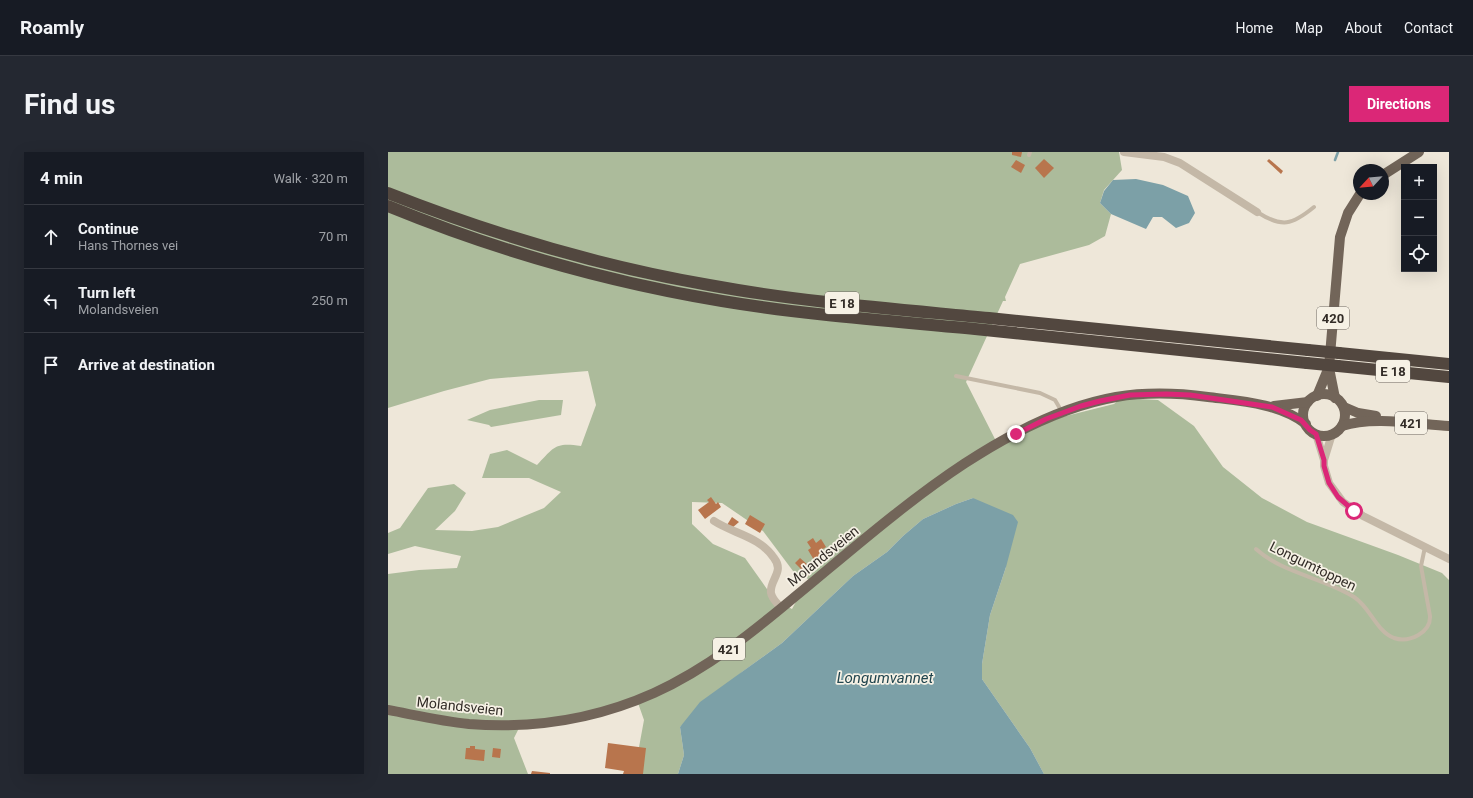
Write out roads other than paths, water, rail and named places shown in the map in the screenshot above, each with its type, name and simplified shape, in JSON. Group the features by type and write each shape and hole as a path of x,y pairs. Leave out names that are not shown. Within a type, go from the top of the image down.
{"highway":[{"name":"E 18","path":"388,193 472,224 550,249 624,268 710,286 822,302 1449,364"},
{"name":"E 18","path":"388,206 480,240 559,265 639,285 723,301 827,315 1449,377"}],"main road":[{"path":"1389,171 1419,152"},
{"name":"420","path":"1335,398 1333,366 1340,237 1348,213 1356,200"},
{"name":"420","path":"1317,396 1333,366"},
{"name":"Molandsveien","path":"388,710 452,722 499,725 548,723 603,711 652,694 689,676 737,643 879,528 944,478 1016,434 1062,412 1123,396 1148,394 1190,395 1272,407 1301,420 1306,424"},
{"path":"1317,396 1326,395 1335,398"},
{"name":"421","path":"1308,402 1317,396"},
{"name":"421","path":"1335,398 1344,407 1354,412 1364,414 1449,420"},
{"path":"1306,424 1304,412 1308,402"},
{"name":"Molandsveien","path":"1272,407 1308,402"},
{"path":"1342,426 1345,415 1344,407"},
{"name":"421","path":"1332,434 1342,426 1354,422 1372,421 1449,426"},
{"name":"421","path":"1306,424 1310,430 1316,434"},
{"path":"1316,434 1326,436 1332,434"}],"street":[{"path":"1124,152 1164,157 1180,163 1257,212"},
{"path":"1316,434 1329,483 1338,497 1347,506 1396,534 1449,559"},
{"path":"1324,460 1332,434"},
{"path":"714,521 724,527 754,539 774,557 778,569 771,592 773,598 781,608"}],"lane":[{"path":"1257,212 1271,220 1285,223 1297,220 1314,207"},
{"path":"956,376 1040,393 1055,400 1062,412"},
{"name":"Longumtoppen","path":"1256,549 1270,560 1316,578 1353,596 1365,607 1384,631 1393,638 1402,639 1418,635 1426,628 1429,622 1430,616 1421,566 1425,547"}],"water":[{"path":"1136,179 1163,185 1188,196 1195,213 1189,223 1176,228 1162,217 1153,217 1146,229 1111,214 1100,203 1104,191 1113,180"},
{"name":"Longumvannet","path":"973,498 1013,515 1018,522 1006,567 990,615 982,664 982,679 1030,748 1044,774 678,774 684,755 680,727 700,702 782,643 853,576 887,552 923,519"}],"waterway":[{"path":"1335,160 1338,152"}]}
